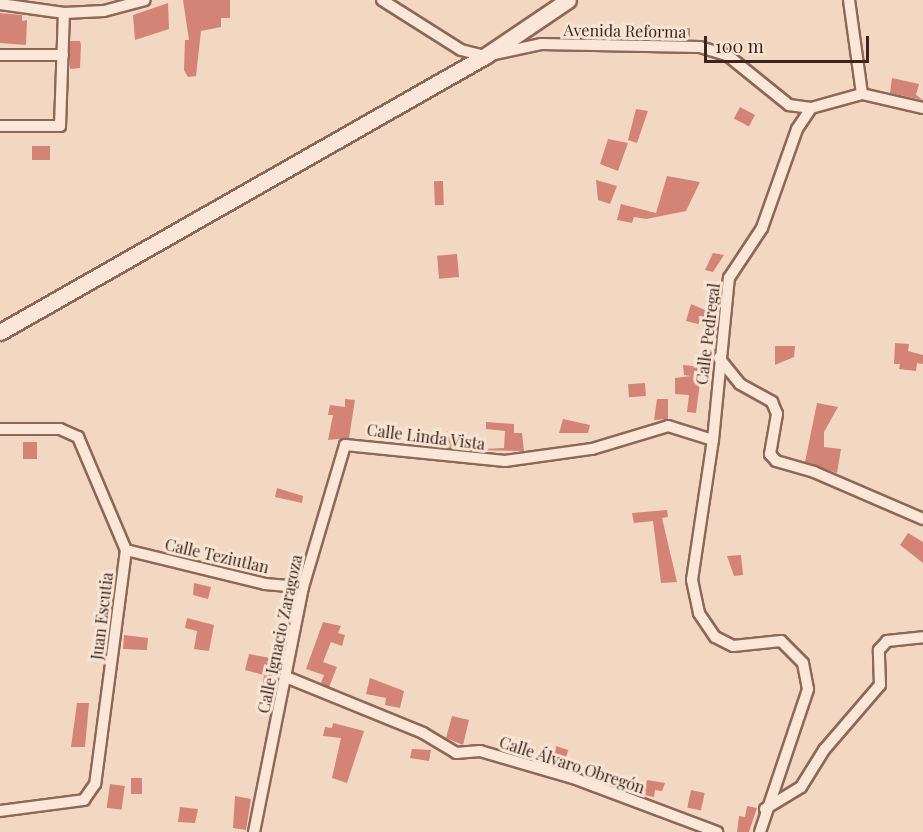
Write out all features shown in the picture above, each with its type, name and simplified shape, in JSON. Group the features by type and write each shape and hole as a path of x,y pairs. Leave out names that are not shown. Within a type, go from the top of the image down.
{"main road":[{"path":"0,332 485,56 568,0"}],"street":[{"path":"0,4 64,13 104,10 145,0"},
{"name":"Avenida Reforma","path":"382,0 461,50 485,56 541,44 700,47 728,55 789,105 811,108"},
{"path":"849,0 862,94"},
{"path":"0,126 60,126 64,13"},
{"path":"0,56 63,56"},
{"path":"811,108 862,94 923,108"},
{"name":"Calle Pedregal","path":"765,809 808,689 803,663 781,641 733,646 715,638 699,613 692,580 713,440 718,358 729,278 762,228 797,129 811,108"},
{"path":"718,358 740,384 772,402 777,414 770,454 776,461 814,472 923,519"},
{"name":"Calle Linda Vista","path":"345,445 505,461 592,449 668,426 713,440"},
{"name":"Juan Escutia","path":"0,429 60,429 78,437 126,550 95,784 84,800 0,811"},
{"name":"Calle Ignacio Zaragoza","path":"254,832 303,587 345,445"},
{"name":"Calle Teziutlan","path":"126,550 265,584 303,587"},
{"path":"760,832 765,809 801,787 824,750 880,685 879,650 887,641 923,637"},
{"name":"Calle Álvaro Obregón","path":"286,677 423,733 456,753 480,751 576,779 717,832"}],"building":[{"path":"183,0 230,0 230,18 221,18 221,27 201,31 196,76 188,77 184,70 185,40 189,40"},
{"path":"168,3 169,29 135,40 133,15"},
{"path":"0,13 22,15 22,21 27,20 26,45 0,43"},
{"path":"671,28 690,28 690,39 671,39"},
{"path":"70,41 80,41 80,68 70,69"},
{"path":"892,78 919,84 916,95 923,100 890,93"},
{"path":"740,107 755,115 749,126 734,118"},
{"path":"636,109 648,111 637,143 628,140"},
{"path":"608,139 628,143 618,171 600,164"},
{"path":"32,146 50,146 50,160 32,160"},
{"path":"667,176 700,182 686,211 646,219 634,217 632,223 617,220 621,204 656,213"},
{"path":"596,180 617,186 610,204 598,200"},
{"path":"434,181 443,181 444,205 435,205"},
{"path":"713,253 724,255 713,272 705,270"},
{"path":"457,254 459,277 439,279 437,256"},
{"path":"691,304 712,313 710,327 686,321"},
{"path":"895,343 909,344 908,351 923,355 923,364 917,363 916,371 899,369 900,364 894,364"},
{"path":"775,346 795,346 794,357 775,365"},
{"path":"683,365 702,367 696,413 687,412 689,395 675,394 675,378 691,376 684,375"},
{"path":"645,383 646,396 629,397 628,384"},
{"path":"345,399 355,400 349,438 328,440 333,415 328,415 330,405 345,407"},
{"path":"657,399 668,399 668,419 654,420"},
{"path":"817,403 838,407 824,432 824,447 841,449 837,473 805,462"},
{"path":"563,419 590,425 588,433 559,433"},
{"path":"486,422 514,424 514,433 522,433 524,451 473,450 472,441 483,441 484,449 504,448 505,431 486,429"},
{"path":"447,431 456,432 454,448 439,447 441,436 446,436"},
{"path":"23,442 37,442 37,459 23,459"},
{"path":"277,488 303,496 302,503 275,497"},
{"path":"667,510 668,517 662,518 677,582 661,583 653,521 634,523 632,513"},
{"path":"908,533 923,542 923,563 900,545"},
{"path":"741,555 743,575 734,576 727,556"},
{"path":"194,583 211,587 208,599 193,595"},
{"path":"187,618 214,625 209,651 194,649 197,631 185,628"},
{"path":"323,622 341,626 338,633 345,635 342,646 331,642 323,662 337,667 329,687 321,683 324,675 306,669"},
{"path":"124,635 148,638 147,650 123,649"},
{"path":"249,654 275,659 270,693 262,693 264,675 245,670"},
{"path":"370,678 404,691 400,708 385,705 386,698 366,694"},
{"path":"77,703 89,703 85,747 71,747"},
{"path":"452,716 469,720 463,745 446,738"},
{"path":"333,723 364,731 347,783 332,778 341,738 323,736 325,727 332,728"},
{"path":"556,746 568,750 562,768 550,764"},
{"path":"412,749 431,750 429,761 410,758"},
{"path":"131,778 142,778 142,794 131,794"},
{"path":"647,780 665,783 662,791 655,790 654,797 644,795"},
{"path":"110,784 125,786 122,810 107,808"},
{"path":"691,790 705,793 701,811 687,808"},
{"path":"235,796 251,799 246,830 233,828"},
{"path":"747,806 757,808 749,832 737,832 739,816 745,817"},
{"path":"180,807 198,809 195,823 178,822"}]}
